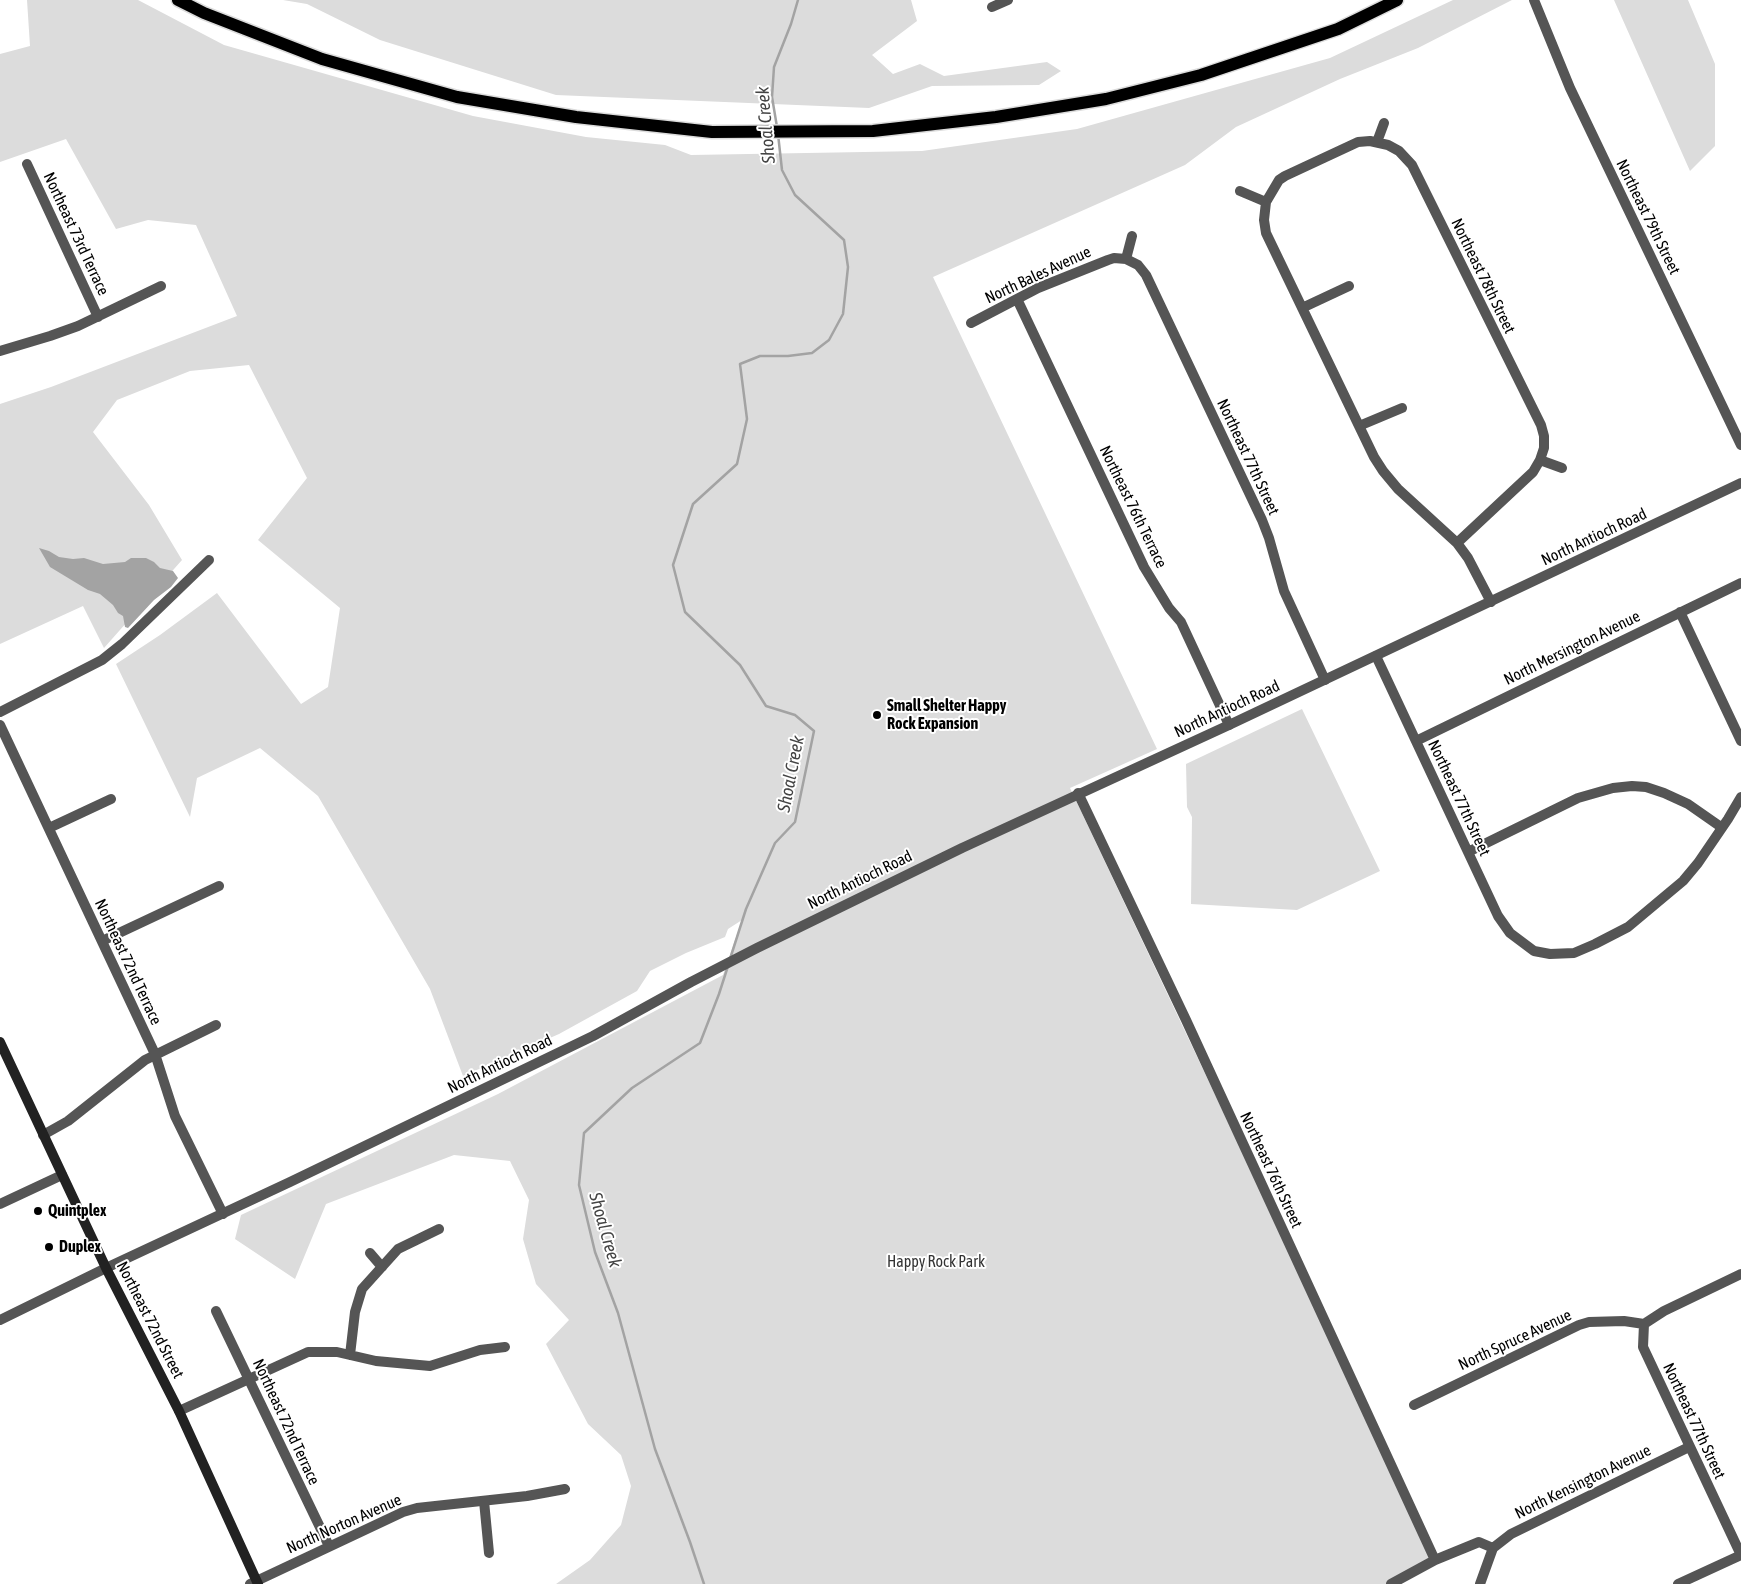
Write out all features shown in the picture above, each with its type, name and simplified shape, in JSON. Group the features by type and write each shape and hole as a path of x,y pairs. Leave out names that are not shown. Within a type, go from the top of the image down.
{"main road":[{"path":"178,0 204,13 322,59 457,98 576,118 712,132 873,131 996,117 1106,100 1201,75 1338,29 1397,0"},
{"name":"Northeast 72nd Street","path":"0,1042 106,1268 179,1411 254,1583"}],"street":[{"path":"992,7 1008,0"},
{"name":"Northeast 79th Street","path":"1534,0 1570,88 1741,445"},
{"path":"1377,142 1384,123"},
{"name":"Northeast 78th Street","path":"1266,202 1275,185 1285,176 1358,142 1377,142 1388,145 1399,151 1412,165 1541,426 1544,436 1544,448 1533,472 1457,543"},
{"name":"Northeast 73rd Terrace","path":"27,164 98,317"},
{"path":"1240,191 1266,202 1264,220 1266,233 1374,457 1393,483 1457,543 1468,558 1491,602"},
{"path":"1126,259 1132,236"},
{"name":"North Bales Avenue","path":"971,323 1038,288 1114,258 1126,259"},
{"name":"Northeast 77th Street","path":"1126,259 1138,265 1146,275 1262,520 1284,591 1325,680"},
{"path":"0,351 50,336 98,317 161,286"},
{"path":"1302,308 1349,286"},
{"name":"Northeast 76th Terrace","path":"1017,299 1144,567 1168,608 1181,622 1229,725"},
{"path":"1359,426 1402,408"},
{"path":"1540,460 1562,468"},
{"name":"North Antioch Road","path":"0,1320 593,1036 757,948 962,848 1229,725 1741,483"},
{"path":"0,712 102,660 122,644 210,560"},
{"name":"North Mersington Avenue","path":"1416,741 1741,583"},
{"path":"1680,612 1741,741"},
{"name":"Northeast 77th Street","path":"1376,656 1498,916 1510,933 1534,951 1567,955 1595,944 1628,927 1683,881 1698,863 1721,828"},
{"name":"Northeast 72nd Terrace","path":"0,725 155,1054 175,1116 222,1214"},
{"path":"1468,852 1578,798 1613,788 1632,786 1664,793 1688,804 1721,828 1741,797"},
{"name":"Northeast 76th Street","path":"1078,793 1186,1020 1435,1560"},
{"path":"49,828 111,799"},
{"path":"102,941 219,886"},
{"path":"43,1135 68,1122 127,1073 155,1054 216,1025"},
{"path":"0,1204 62,1175"},
{"path":"350,1355 355,1312 362,1289 398,1249 440,1229"},
{"path":"370,1253 382,1267"},
{"path":"1644,1324 1664,1311 1741,1274"},
{"name":"Northeast 72nd Terrace","path":"216,1311 328,1546"},
{"name":"North Spruce Avenue","path":"1414,1404 1579,1325 1589,1322 1624,1321 1644,1324"},
{"name":"Northeast 77th Street","path":"1644,1324 1643,1347 1741,1555"},
{"path":"179,1411 308,1352 337,1352 376,1361 430,1366 480,1350 505,1346"},
{"name":"North Kensington Avenue","path":"1492,1548 1511,1534 1689,1447"},
{"name":"North Norton Avenue","path":"254,1583 328,1546 403,1512 417,1508 527,1496 565,1489"},
{"path":"484,1501 489,1553"},
{"path":"1390,1584 1435,1560 1480,1542 1492,1548 1480,1584"},
{"path":"1678,1584 1741,1555"}],"green space":[{"name":"Happy Rock Park","path":"27,0 138,0 224,45 473,116 586,137 665,145 691,155 922,151 1077,129 1330,58 1453,0 1512,0 1418,48 1340,79 1236,127 1185,165 933,277 1157,749 1070,788 1435,1560 1387,1584 556,1584 590,1560 621,1525 631,1486 621,1455 588,1424 546,1344 569,1320 536,1284 523,1239 529,1200 510,1161 454,1155 326,1204 295,1279 235,1239 241,1215 498,1094 723,975 742,920 728,929 725,937 686,953 650,971 637,991 559,1034 463,1076 430,989 318,796 260,748 197,778 190,817 116,664 160,635 217,593 301,704 328,687 340,608 258,540 307,478 249,365 190,371 117,400 93,432 149,505 182,560 104,648 83,606 0,644 0,404 51,387 237,316 196,225 148,220 116,229 66,139 0,162 0,54 30,46"},
{"path":"283,0 911,0 917,21 872,55 893,74 920,64 944,76 1047,62 1061,71 1039,85 932,86 869,108 556,95 380,40 307,4"},
{"path":"1614,0 1688,0 1715,64 1715,146 1690,171"},
{"path":"1302,709 1380,871 1297,910 1191,904 1192,817 1187,807 1186,764"}],"shaded area":[{"path":"39,548 59,557 84,558 103,564 125,562 131,558 146,558 160,568 173,571 178,578 128,628 125,627 123,616 118,613 113,605 100,594 88,590 50,567"}],"waterway":[{"name":"Shoal Creek","path":"777,127 772,97 774,67 791,24 798,0"},
{"name":"Shoal Creek","path":"730,959 746,909 775,843 795,822 814,731 795,715 766,706 740,665 685,612 673,565 693,504 737,464 747,419 740,364 760,356 788,356 812,353 829,340 843,314 848,267 844,240 795,195 782,170 778,134"},
{"name":"Shoal Creek","path":"704,1584 655,1449 618,1313 595,1252 579,1185 584,1133 632,1088 700,1043 728,966"}],"place":[{"name":"Small Shelter Happy Rock Expansion","path":"877,715"},
{"name":"Quintplex","path":"38,1211"},
{"name":"Duplex","path":"49,1247"}]}
